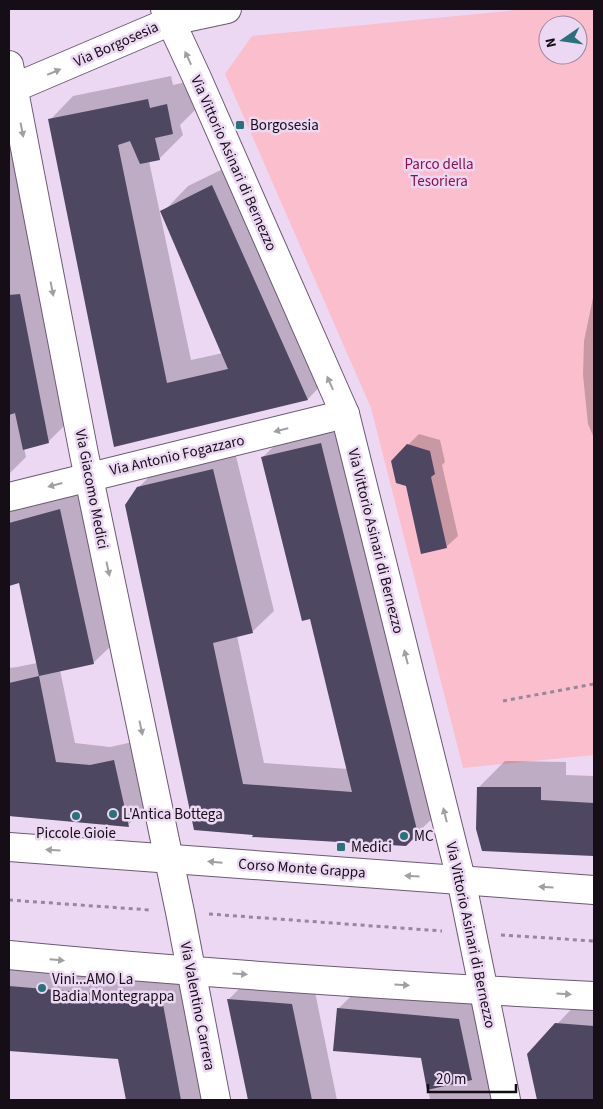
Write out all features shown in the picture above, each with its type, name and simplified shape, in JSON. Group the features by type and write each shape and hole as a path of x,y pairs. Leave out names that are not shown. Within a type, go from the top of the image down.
{"street":[{"name":"Via Borgosesia","path":"10,81 168,15 227,9"},
{"name":"Via Vittorio Asinari di Bernezzo","path":"168,15 345,414 461,880 506,1100"},
{"name":"Via Giacomo Medici","path":"10,81 89,476 180,912"},
{"name":"Via Antonio Fogazzaro","path":"9,497 345,414"},
{"name":"Corso Monte Grappa","path":"9,847 594,890"},
{"name":"Via Valentino Carrera","path":"180,912 216,1100"},
{"path":"9,955 191,971 484,991 594,996"}],"path":[{"path":"503,701 594,684"},
{"path":"9,900 594,941"}],"green space":[{"name":"Parco della Tesoriera","path":"527,9 594,9 594,755 463,768 371,408 225,74 252,36"}],"building":[{"path":"148,99 150,108 167,104 173,134 155,138 160,160 140,164 130,141 118,145 167,383 228,369 160,211 212,185 308,400 114,447 48,119"},
{"path":"20,294 49,443 23,450 15,413 9,415 9,295"},
{"path":"321,443 418,834 406,846 252,837 253,835 194,830 125,505 137,487 213,469 253,633 213,643 243,784 352,792 310,619 302,621 261,457"},
{"path":"407,444 430,451 435,474 431,477 447,548 421,554 406,486 396,483 391,461"},
{"path":"60,509 94,664 39,676 19,583 9,586 9,523"},
{"path":"39,676 56,762 90,765 114,760 129,827 9,816 9,683"},
{"path":"477,787 541,787 541,800 594,803 594,856 482,851 476,829"},
{"path":"9,986 162,999 181,1100 126,1100 118,1059 9,1051"},
{"path":"227,999 292,1004 312,1100 248,1100"},
{"path":"337,1008 459,1019 472,1080 427,1090 421,1058 333,1051"},
{"path":"555,1023 594,1026 594,1100 537,1100 527,1054"}],"place":[{"name":"Borgosesia","path":"240,125"},
{"name":"L'Antica Bottega","path":"113,814"},
{"name":"Piccole Gioie","path":"76,816"},
{"name":"MC","path":"404,836"},
{"name":"Medici","path":"341,847"},
{"name":"Vini...AMO La Badia Montegrappa","path":"42,988"}]}
